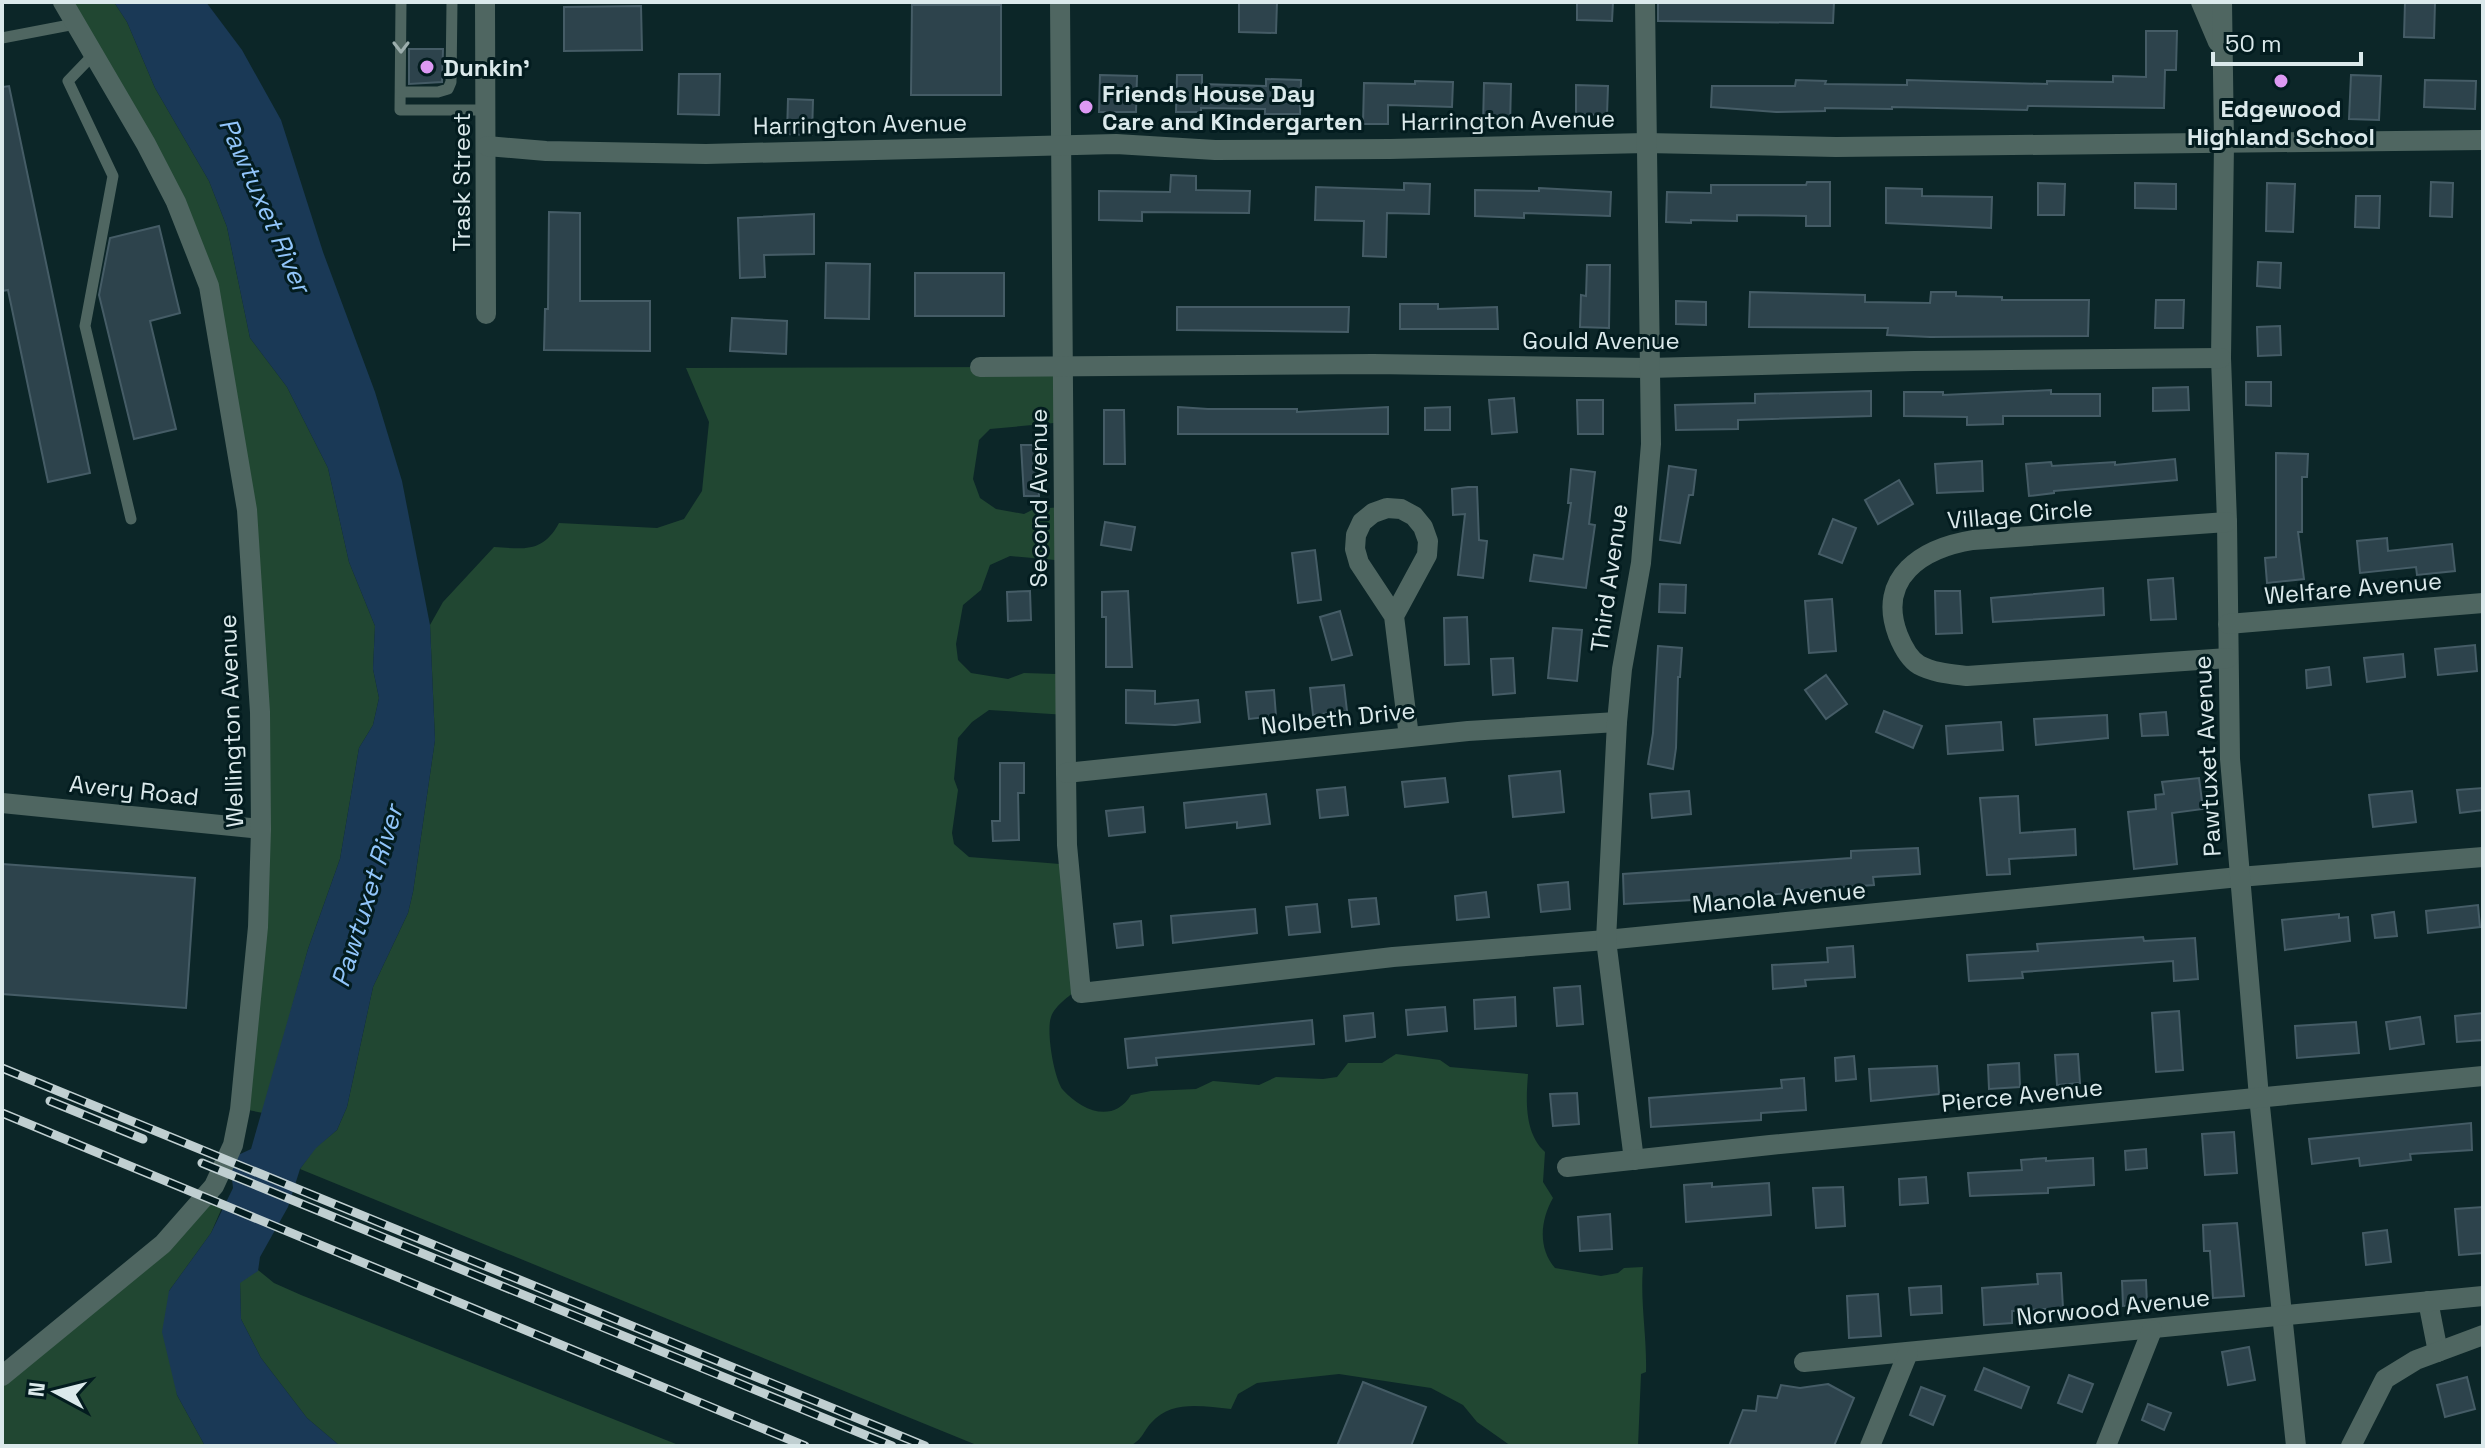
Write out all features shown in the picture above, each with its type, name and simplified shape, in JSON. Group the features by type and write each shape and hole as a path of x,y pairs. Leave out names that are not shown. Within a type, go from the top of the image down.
{"street":[{"name":"Wellington Avenue","path":"2,1376 163,1244 214,1186 233,1145 240,1110 258,927 260,712 247,510 209,286 176,202 63,2"},
{"name":"Trask Street","path":"485,2 486,314"},
{"name":"Second Avenue","path":"1060,2 1066,773 1068,860 1081,993"},
{"name":"Third Avenue","path":"1634,1160 1606,940 1617,722 1622,669 1641,563 1651,444 1645,2"},
{"name":"Pawtuxet Avenue","path":"2201,2 2223,60"},
{"name":"Pawtuxet Avenue","path":"2222,2 2221,358 2230,759 2259,1097 2296,1446"},
{"name":"Harrington Avenue","path":"487,146 572,152 706,154 1116,144 1231,150 1646,143 1836,147 2483,140"},
{"name":"Gould Avenue","path":"980,367 1373,364 1649,368 2221,358"},
{"path":"1394,616 1427,555 1428,541 1423,527 1414,516 1401,509 1387,508 1373,513 1362,522 1356,535 1355,549 1359,563 1394,616 1409,737"},
{"name":"Village Circle","path":"2227,522 1946,544 1921,556 1908,568 1897,586 1892,608 1902,645 1916,664 1938,672 1967,676 2228,658"},
{"name":"Welfare Avenue","path":"2228,624 2483,603"},
{"name":"Nolbeth Drive","path":"1066,773 1409,737 1617,722"},
{"name":"Avery Road","path":"2,803 261,829"},
{"name":"Manola Avenue","path":"1081,993 1393,957 1606,940 2239,877 2483,857"},
{"name":"Pierce Avenue","path":"1567,1167 2483,1076"},
{"name":"Norwood Avenue","path":"1804,1362 2483,1296"},
{"path":"2428,1301 2438,1352"},
{"path":"2106,1446 2152,1330"},
{"path":"2351,1446 2385,1379 2416,1360 2483,1335"},
{"path":"1870,1446 1908,1353"}],"lane":[{"path":"401,2 400,110 487,110"},
{"path":"401,92 448,89 451,82 452,2"},
{"path":"2,38 75,24"},
{"path":"94,54 68,81 113,176 85,326 131,519"}],"green space":[{"path":"61,2 114,2 127,22 155,88 209,181 227,227 250,338 287,387 328,468 349,562 375,626 373,669 379,698 373,725 359,748 340,859 308,949 263,1113 243,1109 256,936 253,604 206,279"},
{"path":"1062,362 1065,422 990,429 979,440 973,479 980,498 996,509 1024,514 1034,509 1063,507 1066,561 1010,556 990,565 981,590 963,605 956,644 958,660 971,673 1008,679 1024,673 1056,674 1067,715 989,710 972,722 958,738 954,779 958,790 952,833 954,844 969,857 1060,864 1082,986 1060,1004 1051,1017 1050,1043 1063,1090 1079,1104 1107,1112 1124,1104 1131,1095 1196,1089 1213,1081 1259,1085 1276,1077 1337,1077 1348,1063 1382,1063 1396,1054 1440,1060 1450,1067 1528,1074 1530,1126 1545,1152 1543,1182 1553,1198 1543,1225 1543,1243 1550,1260 1555,1268 1601,1276 1618,1273 1624,1268 1643,1267 1646,1372 1641,1374 1638,1446 1511,1446 1477,1422 1463,1405 1431,1388 1339,1374 1257,1383 1238,1394 1231,1409 1189,1406 1169,1410 1151,1423 1130,1446 979,1446 300,1169 315,1148 337,1130 347,1107 373,987 408,913 435,740 430,625 443,602 494,547 532,547 546,540 559,523 657,528 684,519 702,491 709,422 686,368 1005,367"},
{"path":"213,1193 224,1203 211,1233 169,1291 177,1395 205,1446 2,1446 2,1372"},
{"path":"258,1270 274,1283 301,1295 681,1446 340,1446 307,1418 261,1358 241,1319 240,1282"}],"water":[{"name":"Pawtuxet River","path":"114,2 206,2 242,50 281,120 323,252 375,392 402,481 430,625 435,740 408,913 373,987 347,1107 337,1130 316,1148 300,1169 288,1207 260,1257 258,1271 240,1283 241,1319 261,1358 307,1418 340,1446 205,1446 177,1395 162,1332 169,1291 211,1233 233,1188 231,1171 236,1156 251,1149 308,949 340,859 359,748 373,725 379,698 373,669 375,626 349,562 328,468 287,387 250,338 227,227 209,181 155,88 127,22"}],"building":[{"path":"1239,2 1277,2 1276,33 1239,32"},
{"path":"1577,2 1613,2 1612,21 1577,20"},
{"path":"1658,2 1834,2 1833,23 1658,21"},
{"path":"2405,2 2435,2 2434,38 2404,37"},
{"path":"912,5 1001,5 1001,95 911,95"},
{"path":"641,6 642,50 564,51 564,7"},
{"path":"2146,31 2177,31 2176,70 2165,70 2164,108 2028,106 2027,110 1892,107 1776,112 1711,107 1712,86 1795,86 1796,80 1826,81 1825,84 1907,85 1907,80 2047,84 2047,81 2113,82 2113,76 2146,77"},
{"name":"Dunkin'","path":"409,49 443,49 442,82 409,84"},
{"path":"679,74 720,74 719,115 678,114"},
{"path":"1100,75 1137,76 1136,112 1099,112"},
{"path":"1177,75 1202,75 1202,84 1266,86 1266,79 1301,80 1300,114 1265,114 1265,109 1201,108 1201,112 1176,112"},
{"path":"2351,75 2381,76 2379,120 2349,119"},
{"path":"2425,80 2476,81 2475,109 2424,107"},
{"path":"1415,81 1453,82 1452,107 1388,105 1388,124 1363,124 1364,83 1415,84"},
{"path":"1484,83 1511,84 1510,126 1483,125"},
{"path":"1576,85 1608,86 1607,115 1576,114"},
{"path":"9,86 90,473 48,482 8,290 2,291 2,87"},
{"path":"788,99 813,100 812,135 787,134"},
{"path":"1171,175 1196,176 1196,190 1250,191 1249,213 1142,212 1142,221 1099,220 1099,191 1170,192"},
{"path":"1807,182 1830,182 1830,226 1806,226 1806,216 1737,215 1737,221 1666,222 1667,192 1711,193 1711,185 1806,185"},
{"path":"2431,182 2453,183 2452,217 2430,216"},
{"path":"1404,183 1430,184 1429,214 1387,213 1386,257 1363,256 1364,221 1315,220 1316,187 1404,190"},
{"path":"2038,183 2065,184 2064,215 2038,215"},
{"path":"2135,183 2176,184 2176,209 2135,208"},
{"path":"2267,183 2295,184 2293,232 2266,231"},
{"path":"1539,188 1611,192 1610,216 1524,213 1524,218 1475,216 1475,190 1539,191"},
{"path":"1886,188 1922,189 1922,196 1992,197 1991,228 1886,223"},
{"path":"2356,196 2380,196 2379,228 2355,227"},
{"path":"549,212 580,213 580,301 650,301 650,351 544,350 545,309 548,309"},
{"path":"814,214 814,254 764,255 765,277 740,278 738,218"},
{"path":"159,226 180,313 150,321 176,429 134,439 99,295 110,238"},
{"path":"2258,262 2281,263 2280,288 2257,286"},
{"path":"826,263 870,264 869,319 825,318"},
{"path":"1587,265 1610,265 1609,328 1580,327 1581,295 1586,296"},
{"path":"915,273 1004,273 1004,316 915,316"},
{"path":"1750,292 1865,295 1865,302 1930,303 1931,292 2002,297 2002,300 2089,300 2088,336 1930,337 1887,335 1888,328 1749,327"},
{"path":"2156,300 2184,300 2183,328 2155,328"},
{"path":"1676,301 1706,302 1706,325 1676,324"},
{"path":"1400,304 1438,304 1438,309 1497,307 1498,329 1400,329"},
{"path":"1177,307 1349,307 1348,332 1177,330"},
{"path":"732,318 787,321 786,354 730,351"},
{"path":"2280,326 2281,355 2258,356 2257,327"},
{"path":"2246,382 2271,382 2271,406 2246,405"},
{"path":"2188,387 2189,410 2153,411 2153,388"},
{"path":"2051,390 2051,394 2100,394 2100,416 2003,416 2003,424 1967,425 1967,417 1904,416 1904,392 1943,392 1943,395"},
{"path":"1871,391 1871,416 1738,420 1738,429 1676,430 1675,405 1755,403 1755,394"},
{"path":"1514,398 1517,432 1492,434 1489,400"},
{"path":"1577,400 1603,400 1603,434 1578,434"},
{"path":"1178,407 1297,409 1297,412 1388,407 1388,434 1178,434"},
{"path":"1450,407 1450,430 1425,430 1425,408"},
{"path":"1104,410 1124,410 1125,464 1104,464"},
{"path":"1021,445 1037,445 1039,496 1024,496"},
{"path":"2276,453 2308,454 2307,477 2302,477 2302,532 2298,532 2304,579 2267,583 2265,558 2276,557"},
{"path":"2175,459 2177,480 2029,496 2026,464 2051,462 2052,466 2115,462 2115,465"},
{"path":"1982,461 1983,491 1937,493 1935,464"},
{"path":"1669,466 1696,470 1693,495 1689,495 1680,543 1660,540"},
{"path":"1571,469 1595,472 1589,524 1595,525 1586,588 1530,581 1534,555 1563,559 1571,503 1568,503"},
{"path":"1899,480 1913,504 1878,524 1865,500"},
{"path":"1477,487 1479,540 1487,541 1483,578 1458,575 1465,514 1453,515 1452,489"},
{"path":"1833,519 1856,528 1842,563 1819,554"},
{"path":"1105,522 1135,527 1131,550 1101,545"},
{"path":"2387,538 2388,551 2452,544 2455,571 2417,575 2416,567 2360,573 2357,541"},
{"path":"1315,550 1321,600 1298,603 1292,553"},
{"path":"2173,578 2176,619 2151,620 2148,580"},
{"path":"1660,584 1686,585 1685,613 1659,612"},
{"path":"2103,588 2104,615 1993,622 1991,598"},
{"path":"1030,591 1031,620 1008,621 1007,592"},
{"path":"1128,591 1132,667 1106,667 1106,617 1102,617 1102,592"},
{"path":"1935,591 1960,591 1962,633 1936,634"},
{"path":"1832,599 1836,651 1809,653 1805,601"},
{"path":"1340,611 1352,655 1332,660 1320,617"},
{"path":"1467,617 1469,664 1445,665 1444,618"},
{"path":"1553,628 1582,630 1577,681 1548,678"},
{"path":"2475,645 2477,671 2438,675 2435,649"},
{"path":"1658,646 1682,648 1673,769 1648,764"},
{"path":"2403,654 2405,677 2367,682 2364,658"},
{"path":"1513,658 1515,693 1493,695 1491,659"},
{"path":"2329,667 2331,685 2307,688 2306,670"},
{"path":"1826,675 1847,704 1826,719 1805,690"},
{"path":"1344,685 1347,711 1313,715 1310,688"},
{"path":"1126,690 1155,691 1155,704 1198,700 1200,722 1175,725 1126,723"},
{"path":"1274,690 1276,716 1249,719 1246,692"},
{"path":"1884,711 1922,726 1913,748 1876,732"},
{"path":"2166,712 2168,735 2142,736 2140,714"},
{"path":"2107,715 2108,738 2036,745 2034,719"},
{"path":"2001,722 2003,750 1948,754 1946,726"},
{"path":"1000,763 1024,763 1024,793 1018,793 1019,840 993,841 992,821 1000,821"},
{"path":"1560,771 1564,812 1513,817 1509,776"},
{"path":"1445,778 1448,802 1405,807 1402,782"},
{"path":"2199,778 2203,809 2172,813 2177,864 2134,869 2128,812 2156,809 2155,795 2164,794 2162,782"},
{"path":"1345,787 1348,815 1320,818 1317,790"},
{"path":"2483,788 2483,810 2460,813 2457,790"},
{"path":"1689,791 1691,814 1652,818 1650,794"},
{"path":"2412,791 2416,822 2373,827 2369,795"},
{"path":"1266,794 1270,824 1237,828 1237,822 1186,828 1184,803"},
{"path":"2018,796 2020,833 2075,829 2076,855 2009,859 2010,874 1987,875 1980,798"},
{"path":"1143,807 1145,832 1109,836 1106,811"},
{"path":"1918,848 1920,874 1873,877 1874,885 1624,904 1623,874 1851,858 1851,851"},
{"path":"2,864 195,878 186,1008 2,994"},
{"path":"1568,882 1570,909 1541,912 1538,885"},
{"path":"1486,892 1489,917 1457,920 1455,896"},
{"path":"1376,898 1379,924 1352,927 1349,900"},
{"path":"1317,904 1320,932 1289,935 1286,907"},
{"path":"2478,905 2480,927 2428,933 2426,911"},
{"path":"1255,909 1257,933 1173,943 1171,916"},
{"path":"2394,912 2397,936 2375,938 2372,915"},
{"path":"2339,914 2339,918 2348,917 2350,941 2285,950 2282,920"},
{"path":"1141,921 1143,945 1117,948 1114,924"},
{"path":"2143,937 2144,941 2195,938 2198,979 2174,981 2173,961 2022,972 2023,978 1969,981 1967,955 2038,951 2037,944"},
{"path":"1853,946 1855,977 1805,980 1806,986 1773,989 1772,965 1828,962 1827,948"},
{"path":"1580,986 1583,1024 1557,1026 1554,988"},
{"path":"1515,997 1516,1026 1475,1029 1474,1000"},
{"path":"1445,1007 1447,1031 1408,1035 1406,1010"},
{"path":"2179,1011 2183,1070 2156,1072 2152,1013"},
{"path":"1373,1013 1375,1037 1346,1041 1344,1016"},
{"path":"2483,1013 2483,1040 2457,1042 2455,1016"},
{"path":"2420,1017 2424,1044 2390,1049 2386,1022"},
{"path":"1312,1020 1314,1044 1156,1058 1157,1065 1128,1068 1125,1039"},
{"path":"2356,1022 2359,1053 2297,1058 2295,1026"},
{"path":"2078,1054 2080,1083 2057,1085 2055,1055"},
{"path":"1854,1056 1856,1079 1836,1081 1835,1058"},
{"path":"2019,1063 2020,1087 1989,1089 1988,1065"},
{"path":"1937,1066 1939,1094 1871,1101 1869,1069"},
{"path":"1804,1078 1806,1110 1761,1113 1761,1120 1651,1127 1649,1098 1782,1088 1781,1080"},
{"path":"1577,1093 1579,1124 1553,1126 1550,1094"},
{"path":"2471,1123 2472,1150 2410,1154 2411,1160 2360,1166 2359,1158 2312,1164 2309,1139"},
{"path":"2234,1132 2237,1173 2205,1175 2202,1134"},
{"path":"2146,1149 2147,1168 2126,1170 2125,1151"},
{"path":"2046,1158 2046,1161 2093,1158 2094,1185 2048,1188 2048,1193 1970,1196 1968,1173 2022,1170 2021,1160"},
{"path":"1926,1177 1928,1203 1900,1205 1899,1179"},
{"path":"1712,1183 1712,1187 1769,1183 1771,1215 1686,1222 1684,1185"},
{"path":"1843,1187 1845,1226 1816,1228 1813,1188"},
{"path":"2483,1207 2483,1253 2459,1255 2455,1209"},
{"path":"1610,1214 1612,1249 1580,1251 1578,1217"},
{"path":"2237,1223 2244,1296 2213,1298 2210,1251 2204,1251 2203,1225"},
{"path":"2387,1230 2391,1262 2366,1265 2363,1233"},
{"path":"2061,1273 2063,1308 2012,1311 2012,1323 1984,1325 1982,1288 2038,1284 2037,1274"},
{"path":"2146,1280 2147,1304 2123,1306 2122,1281"},
{"path":"1941,1286 1942,1313 1911,1315 1909,1288"},
{"path":"1878,1294 1881,1336 1849,1338 1847,1296"},
{"path":"2249,1347 2255,1380 2228,1385 2222,1352"},
{"path":"1984,1368 2029,1387 2021,1408 1975,1390"},
{"path":"2069,1375 2093,1384 2082,1412 2058,1403"},
{"path":"2467,1377 2475,1409 2445,1417 2437,1385"},
{"path":"1363,1382 1426,1407 1411,1446 1337,1446"},
{"path":"1828,1384 1854,1398 1834,1446 1729,1446 1743,1410 1756,1411 1758,1396 1777,1398 1781,1385 1800,1388"},
{"path":"1921,1387 1945,1396 1933,1425 1910,1415"},
{"path":"2148,1404 2171,1413 2164,1430 2142,1420"}],"railway":[{"path":"2,1068 925,1446"},
{"path":"50,1101 143,1139"},
{"path":"2,1113 805,1446"},
{"path":"202,1163 892,1446"}],"place":[{"name":"Dunkin'","path":"427,67"},
{"name":"Edgewood Highland School","path":"2281,81"},
{"name":"Friends House Day Care and Kindergarten","path":"1086,107"}]}
